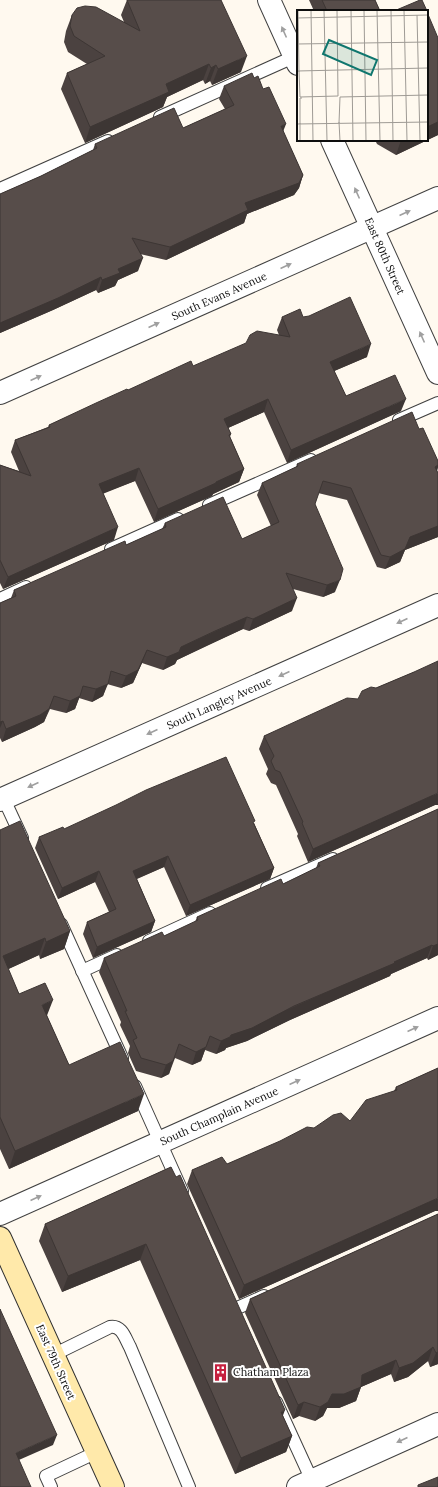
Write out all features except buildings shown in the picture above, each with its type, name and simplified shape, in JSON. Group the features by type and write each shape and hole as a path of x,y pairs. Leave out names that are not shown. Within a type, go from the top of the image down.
{"main road":[{"name":"East 79th Street","path":"0,1238 113,1487"}],"street":[{"path":"269,0 297,59"},
{"name":"East 80th Street","path":"332,141 438,373"},
{"name":"South Evans Avenue","path":"0,394 438,198"},
{"name":"South Langley Avenue","path":"1,796 438,605"},
{"name":"South Champlain Avenue","path":"0,1214 438,1018"},
{"path":"308,1485 438,1424"}],"lane":[{"path":"152,121 297,59"},
{"path":"0,189 116,137"},
{"path":"387,426 438,403"},
{"path":"102,553 321,455"},
{"path":"0,599 36,583"},
{"path":"1,796 26,848"},
{"path":"256,893 344,854"},
{"path":"140,945 220,909"},
{"path":"55,913 187,1202"},
{"path":"82,970 125,951"},
{"path":"235,1309 271,1293"},
{"path":"53,1355 110,1327 116,1326 121,1329 148,1388 189,1487"},
{"path":"270,1388 308,1485"},
{"path":"51,1487 46,1476 97,1452"}],"place":[{"name":"Chatham Plaza","path":"220,1372"}]}
